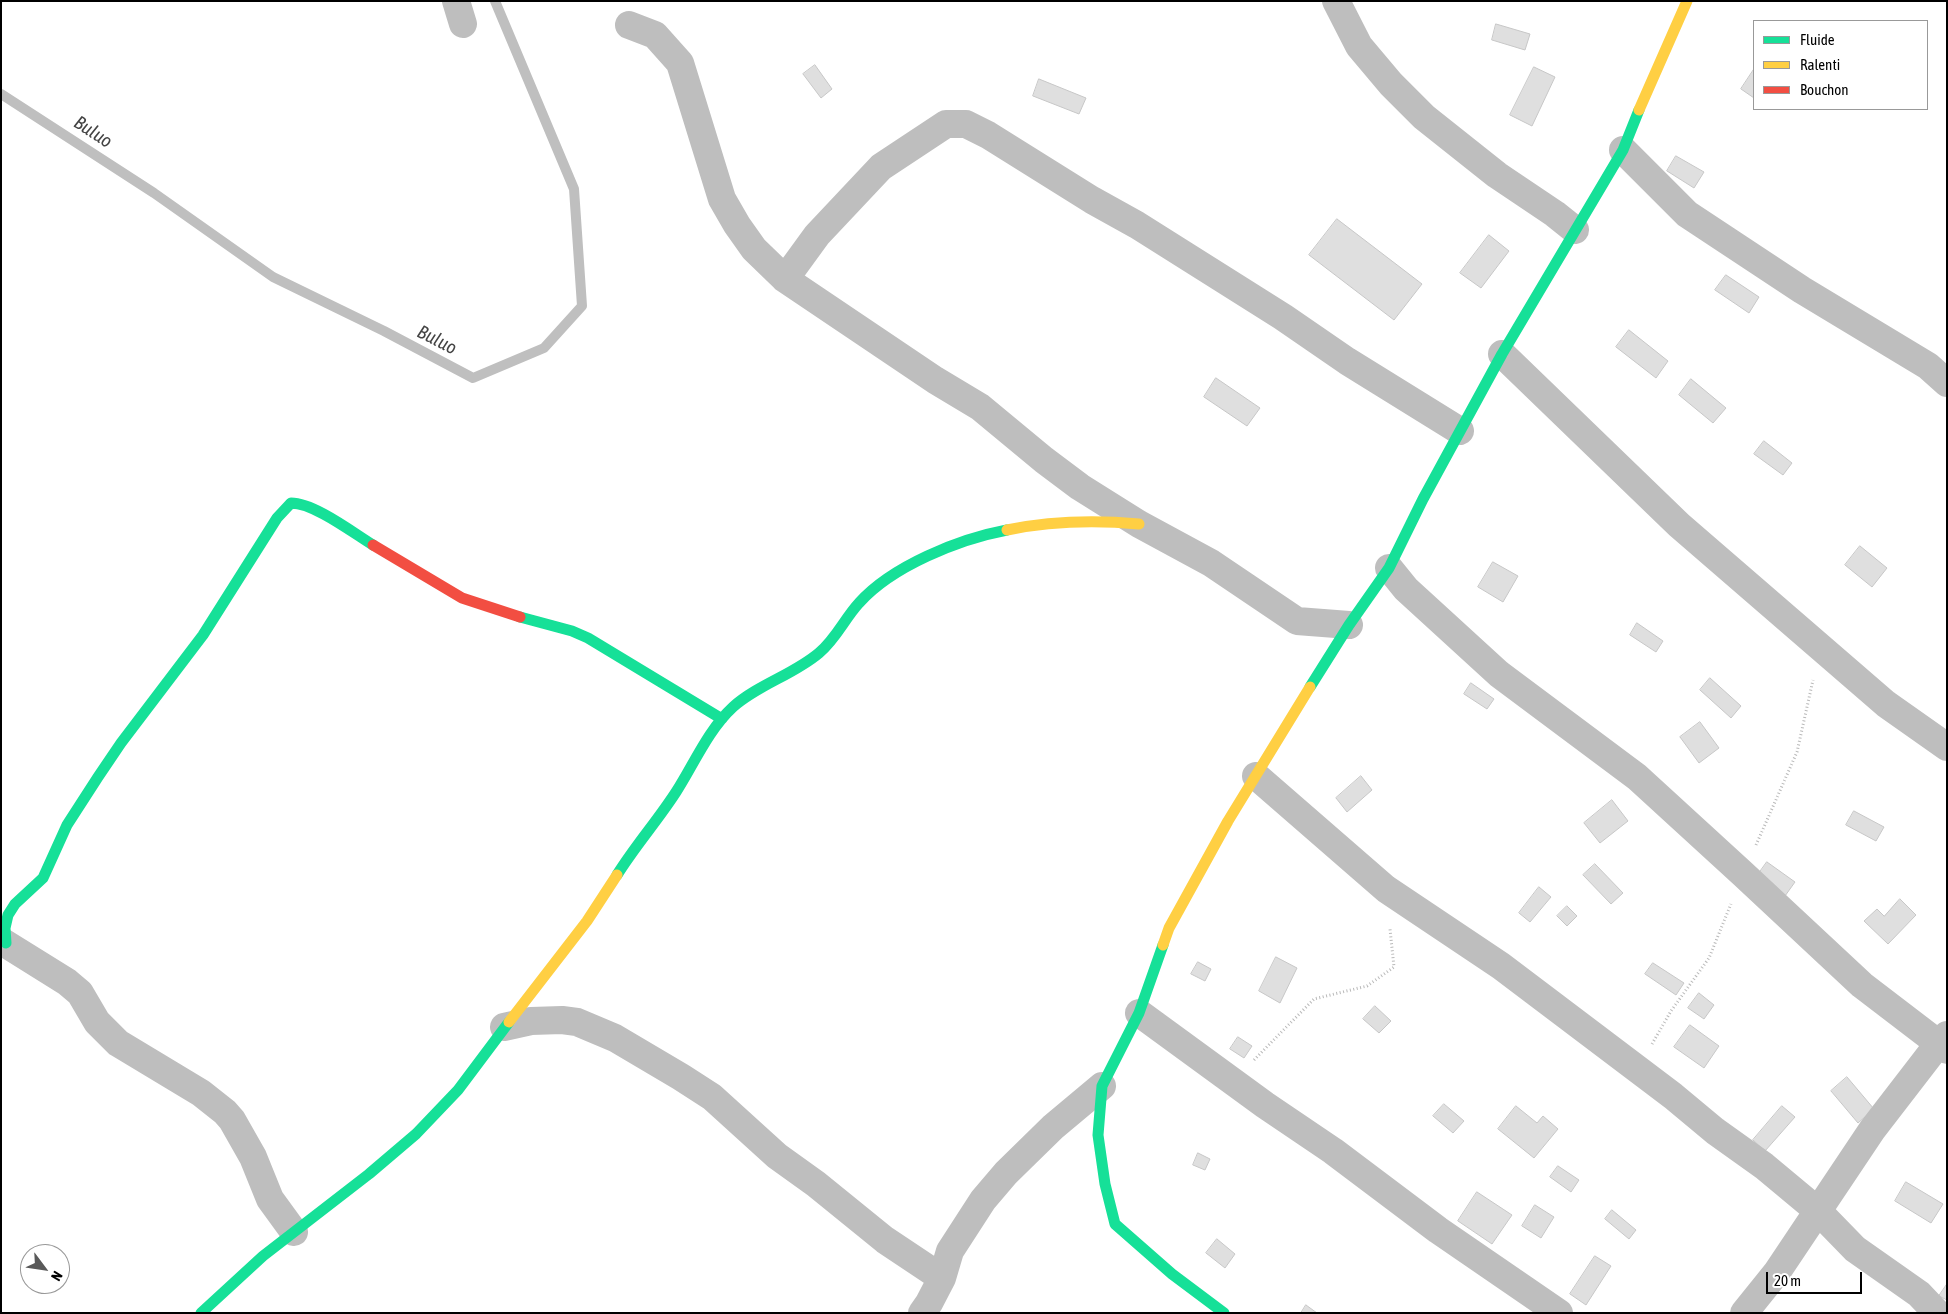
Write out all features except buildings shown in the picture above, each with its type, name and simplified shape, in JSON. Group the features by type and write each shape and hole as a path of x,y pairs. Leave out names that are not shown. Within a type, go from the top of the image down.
{"street":[{"path":"1336,1 1359,46 1424,117 1497,174 1575,230"},
{"path":"1224,1313 1172,1274 1115,1224 1105,1184 1098,1136 1102,1086 1139,1013 1169,928 1228,821 1349,625 1388,568 1502,354 1624,150 1649,85 1687,1"},
{"path":"629,25 655,34 680,63 722,199 754,250 785,279 935,380 980,407 1080,487 1139,524 1211,563 1297,621 1349,625"},
{"path":"785,279 817,235 881,167 946,124 966,124 988,135 1092,200 1137,225 1283,317 1347,361 1460,431"},
{"path":"1624,150 1687,214 1802,290 1928,366 1947,383"},
{"path":"1502,354 1679,525 1886,704 1947,747"},
{"path":"294,1232 270,1199 253,1157 232,1120 225,1112 201,1093 118,1043 97,1022 80,993 68,982 4,942 8,915 15,904 43,878 67,825 98,776 146,709 187,659 277,518 291,503 300,503 312,508 462,598 520,617 572,631 588,638 722,719"},
{"path":"201,1313 240,1276 333,1201 351,1189 439,1111 477,1066 504,1027 586,921 633,850 668,804 722,719 749,696 819,654 864,597 897,573 933,552 995,532 1042,523 1089,519 1139,524"},
{"path":"1388,568 1406,589 1499,674 1637,777 1862,986 1944,1043 1872,1130 1777,1272 1744,1313"},
{"path":"1256,776 1386,889 1501,966 1673,1096 1715,1131 1764,1166 1818,1211 1855,1249 1919,1294 1937,1313"},
{"path":"1139,1013 1265,1105 1333,1151 1430,1224 1559,1313"},
{"path":"504,1027 531,1021 562,1020 577,1022 615,1038 681,1077 712,1098 762,1144 816,1184 885,1240 942,1278"},
{"path":"922,1313 942,1278 950,1251 983,1200 1006,1173 1054,1127 1102,1086"}],"path":[{"path":"1251,1062 1314,999 1367,986 1394,967 1386,889"}],"waterway":[{"name":"Buluo","path":"1,94 154,193 273,277 384,331 473,378 544,348 582,306 574,189 495,1"}],"traffic: fast":[{"path":"1310,687 1349,625 1389,568 1423,499 1502,354 1623,150 1639,110"},
{"path":"6,943 5,928 8,915 15,904 43,878 67,825 98,777 121,743 203,635 277,518 291,503 300,504 333,519 373,545"},
{"path":"617,875 676,792 716,726 733,707 754,692 809,661 819,653 859,603 889,577 948,547 1007,530"},
{"path":"520,617 572,631 588,638 722,719"},
{"path":"1163,945 1139,1013 1102,1086 1098,1135 1105,1184 1115,1224 1172,1274 1224,1313"},
{"path":"201,1313 263,1256 369,1174 416,1134 458,1090 509,1022"}],"traffic: slow":[{"path":"1639,110 1687,1"},
{"path":"1007,530 1073,522 1139,524"},
{"path":"1163,945 1169,928 1228,821 1310,687"},
{"path":"509,1022 587,921 617,875"}],"traffic: jam":[{"path":"373,545 462,598 520,617"}]}
